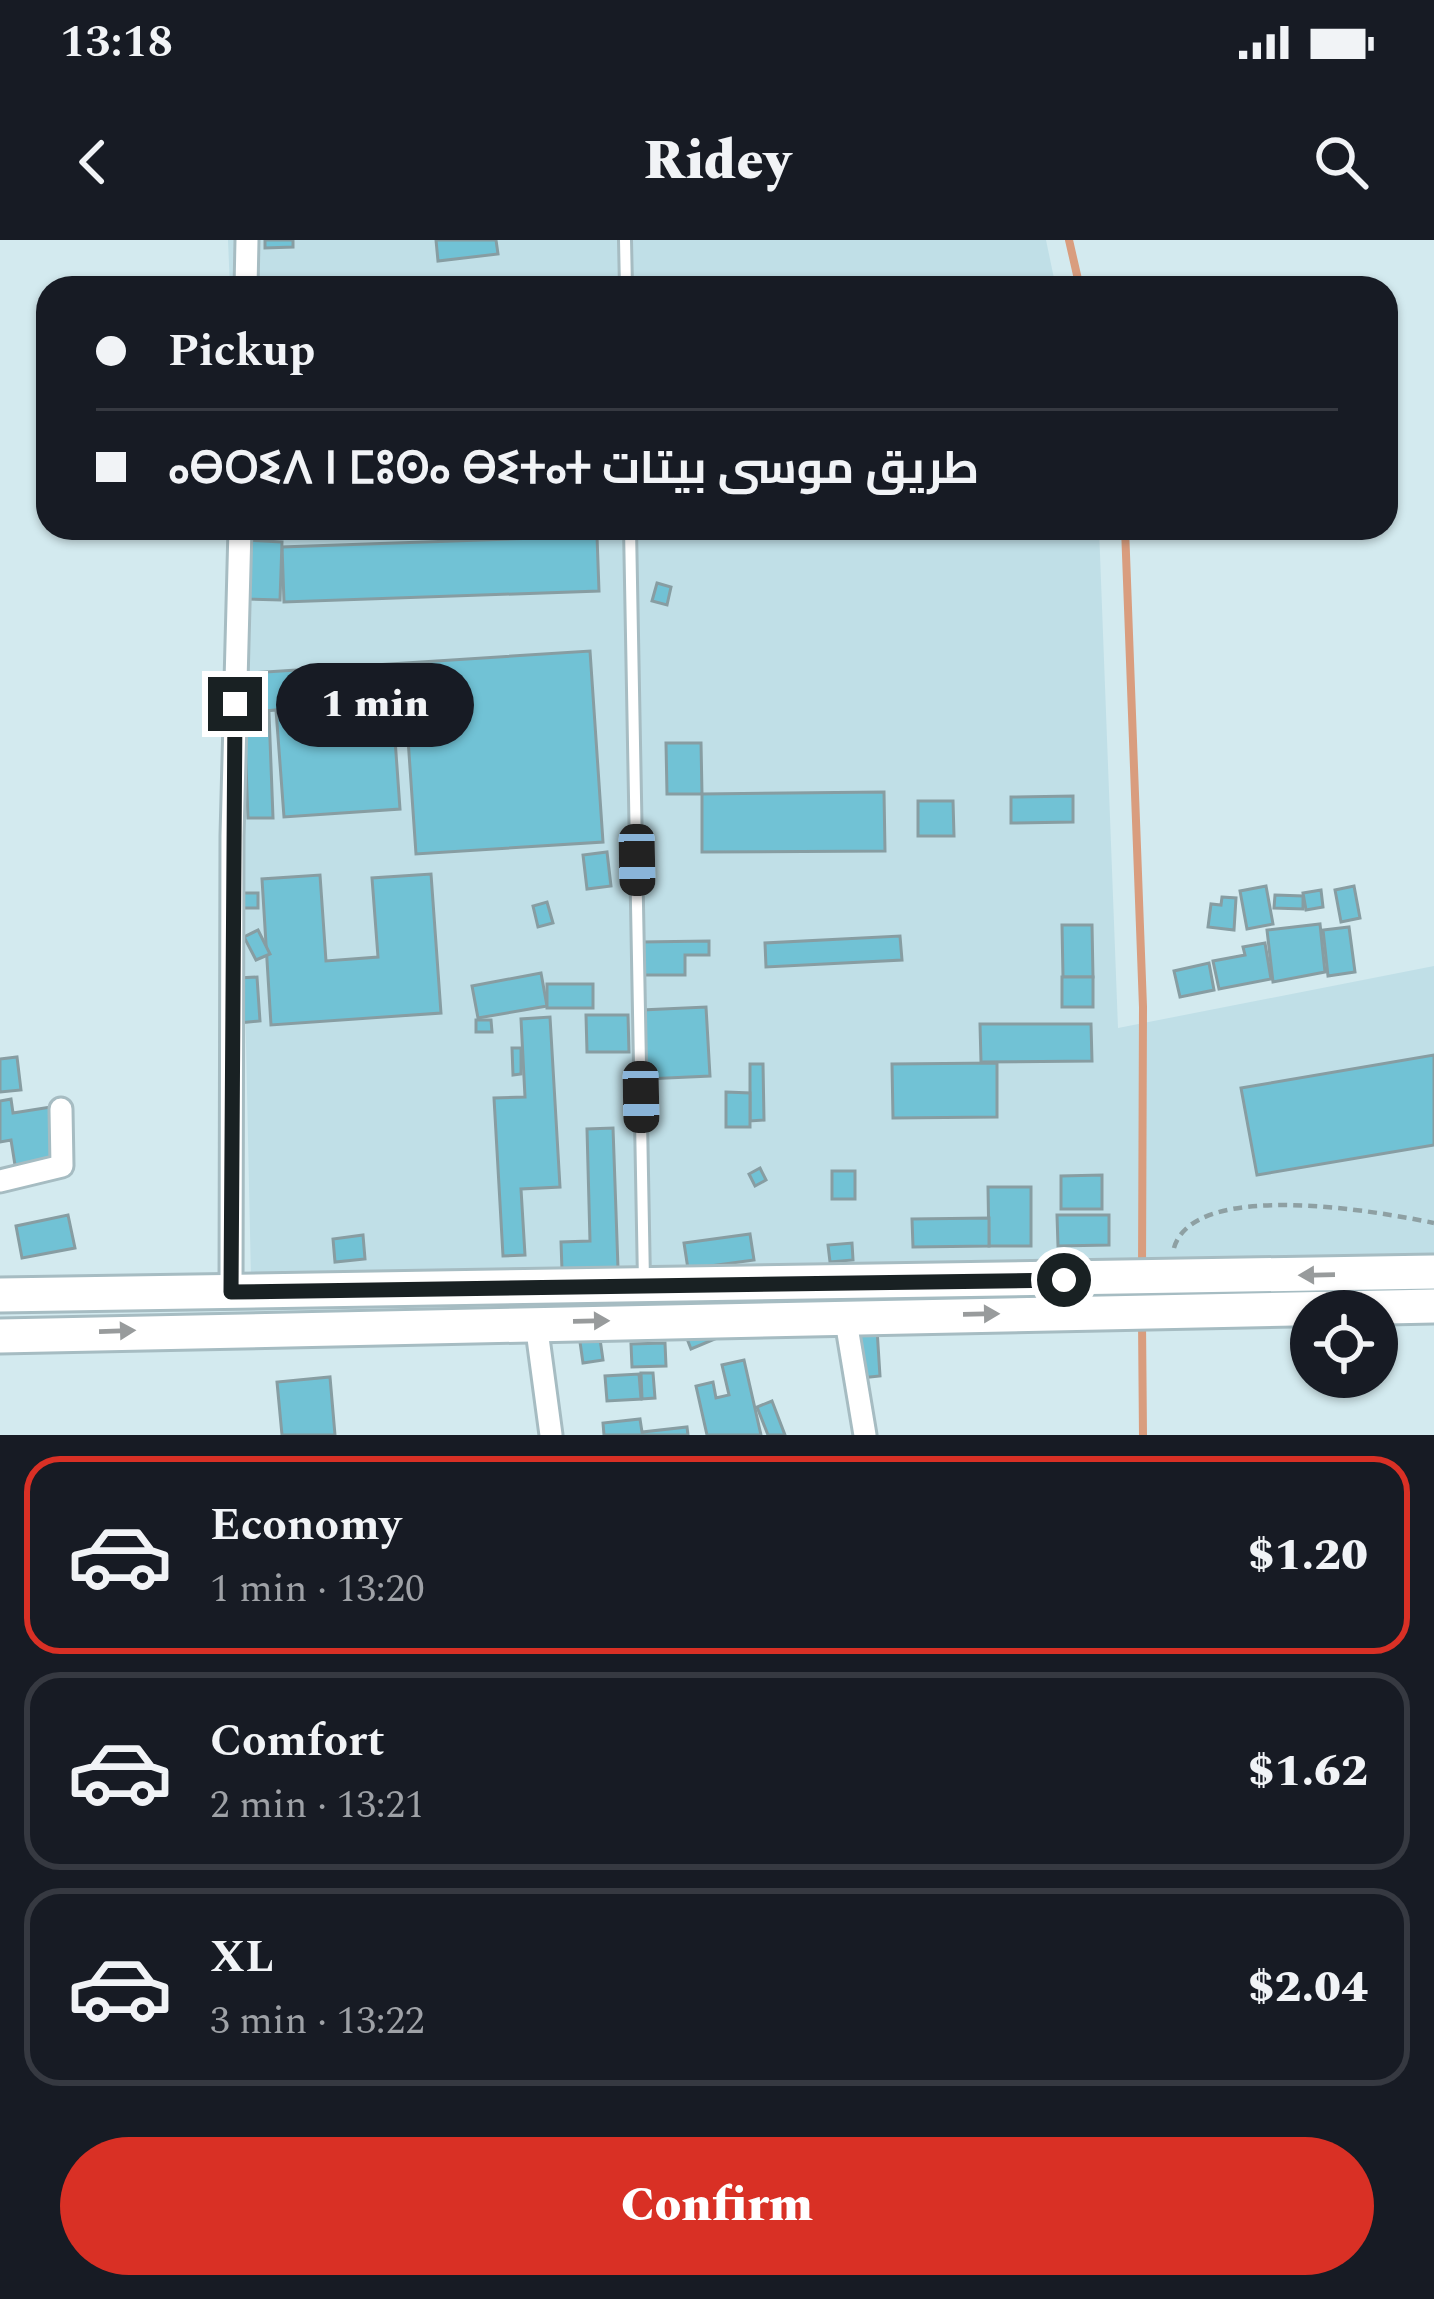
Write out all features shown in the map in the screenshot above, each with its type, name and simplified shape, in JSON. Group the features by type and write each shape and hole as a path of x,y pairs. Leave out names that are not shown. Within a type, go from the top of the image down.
{"main road":[{"path":"0,1295 1434,1272"},
{"path":"0,1336 1434,1306"}],"street":[{"path":"246,276 247,240"},
{"path":"231,1292 239,540"},
{"path":"0,1181 62,1166 62,1109"},
{"path":"845,1316 865,1435"},
{"path":"536,1322 551,1435"}],"lane":[{"path":"625,240 626,276"},
{"path":"631,540 644,1287"}],"path":[{"path":"1158,1277 1177,1238 1202,1217 1257,1203 1434,1223"}],"shaded area":[{"path":"228,240 1046,240 1054,276 230,276"},
{"path":"235,540 1099,540 1118,1028 1434,966 1434,1255 251,1279"}],"building":[{"path":"265,240 293,240 293,247 265,248"},
{"path":"436,240 496,240 498,254 438,261"},
{"path":"246,540 282,542 280,600 244,599"},
{"path":"597,540 599,591 284,602 282,547"},
{"path":"657,583 671,587 667,605 652,601"},
{"path":"590,651 603,842 416,854 406,710 393,711 400,809 284,817 276,710 255,712 252,673"},
{"path":"269,713 273,818 248,818 244,714"},
{"path":"666,743 701,743 702,794 667,794"},
{"path":"884,792 885,851 702,852 702,794"},
{"path":"1073,796 1073,822 1011,823 1011,797"},
{"path":"918,801 953,801 954,836 918,836"},
{"path":"607,852 611,886 587,889 583,855"},
{"path":"431,874 441,1013 271,1025 262,879 320,875 326,961 378,957 372,878"},
{"path":"1266,886 1273,924 1247,929 1240,891"},
{"path":"1354,886 1360,918 1341,922 1335,890"},
{"path":"1321,890 1323,907 1306,910 1303,893"},
{"path":"240,893 258,893 258,908 240,908"},
{"path":"1275,895 1303,896 1303,909 1274,908"},
{"path":"1222,897 1236,898 1234,930 1208,927 1211,904 1221,905"},
{"path":"547,902 553,923 538,927 533,906"},
{"path":"1320,924 1325,972 1273,982 1267,930"},
{"path":"1062,925 1092,925 1093,977 1063,977"},
{"path":"1349,927 1355,972 1328,976 1323,930"},
{"path":"258,930 270,954 256,960 244,937"},
{"path":"900,936 902,960 766,967 765,943"},
{"path":"709,941 709,955 685,955 685,975 641,975 641,942"},
{"path":"1265,943 1271,979 1219,989 1213,961 1245,955 1243,947"},
{"path":"1209,963 1214,990 1180,997 1174,971"},
{"path":"541,973 547,1006 478,1018 472,986"},
{"path":"257,977 260,1021 238,1023 238,978"},
{"path":"1062,977 1093,977 1093,1007 1062,1007"},
{"path":"547,984 593,984 593,1008 547,1008"},
{"path":"706,1007 710,1076 646,1079 642,1010"},
{"path":"586,1015 628,1015 629,1052 587,1052"},
{"path":"550,1017 560,1187 521,1189 525,1255 503,1256 494,1098 525,1097 521,1019"},
{"path":"476,1020 491,1020 492,1032 476,1032"},
{"path":"980,1024 1091,1024 1092,1061 981,1062"},
{"path":"512,1048 521,1048 521,1074 513,1075"},
{"path":"1434,1055 1434,1145 1257,1175 1241,1088"},
{"path":"17,1057 21,1090 0,1092 0,1059"},
{"path":"997,1063 997,1117 893,1118 892,1064"},
{"path":"750,1064 763,1064 764,1120 750,1121"},
{"path":"726,1092 750,1093 750,1127 726,1127"},
{"path":"11,1099 13,1113 51,1107 59,1159 15,1165 11,1140 0,1142 0,1101"},
{"path":"613,1128 618,1268 562,1270 561,1242 590,1241 587,1129"},
{"path":"760,1168 766,1180 755,1186 749,1174"},
{"path":"832,1171 855,1171 855,1199 832,1199"},
{"path":"1102,1175 1102,1209 1061,1209 1061,1176"},
{"path":"988,1187 1031,1187 1031,1246 989,1246"},
{"path":"68,1215 75,1248 22,1258 16,1226"},
{"path":"1057,1215 1109,1215 1109,1245 1058,1246"},
{"path":"989,1218 989,1246 913,1247 912,1219"},
{"path":"750,1234 754,1260 688,1269 684,1243"},
{"path":"363,1235 365,1259 335,1262 333,1239"},
{"path":"852,1243 853,1260 830,1262 828,1245"},
{"path":"710,1326 715,1339 691,1349 686,1336"},
{"path":"877,1329 880,1376 860,1378 855,1331"},
{"path":"599,1332 603,1360 583,1363 579,1335"},
{"path":"665,1343 666,1366 632,1367 631,1344"},
{"path":"744,1360 761,1435 707,1435 696,1386 713,1382 716,1398 729,1395 722,1365"},
{"path":"641,1373 653,1373 655,1398 642,1399"},
{"path":"639,1374 641,1399 607,1401 605,1376"},
{"path":"330,1377 335,1435 282,1435 277,1382"},
{"path":"772,1401 785,1435 768,1435 757,1407"},
{"path":"640,1419 642,1432 687,1427 688,1435 604,1435 603,1423"}],"waterway":[{"path":"1069,240 1077,276"},
{"path":"1125,540 1143,1007 1142,1270"},
{"path":"1142,1321 1143,1435"}],"route":[{"path":"235,704 231,1292 1064,1280"}]}
